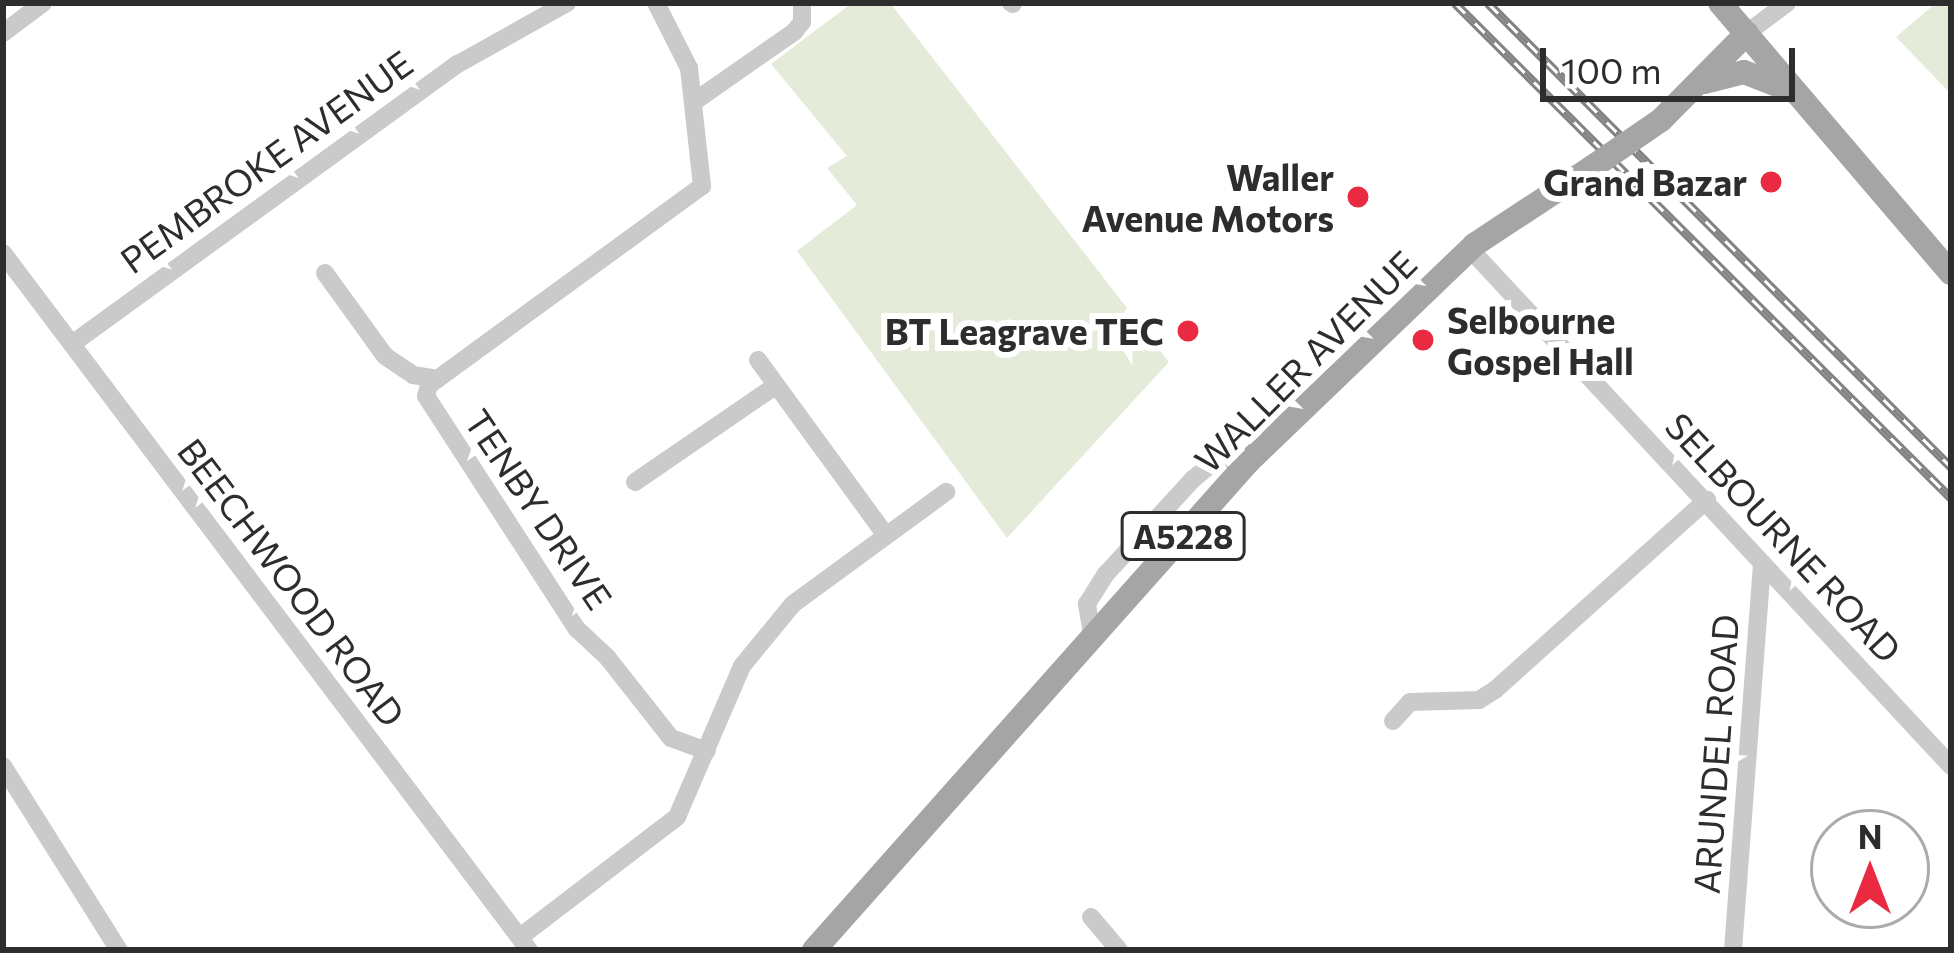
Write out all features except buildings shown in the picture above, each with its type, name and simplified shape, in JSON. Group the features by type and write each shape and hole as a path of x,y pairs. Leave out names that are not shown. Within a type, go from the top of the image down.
{"main road":[{"path":"1720,3 1951,273"},
{"name":"WALLER AVENUE","path":"814,950 1249,461 1470,249 1661,120 1747,33"},
{"path":"1699,84 1744,72 1798,94"}],"street":[{"path":"3,33 43,3"},
{"name":"PEMBROKE AVENUE","path":"71,344 458,64 566,3"},
{"name":"TENBY DRIVE","path":"656,3 689,68 704,168 702,186 429,385 427,402 577,629 607,657 671,738 707,751"},
{"path":"695,101 794,32 802,22 802,3"},
{"path":"1747,33 1787,3"},
{"name":"SELBOURNE ROAD","path":"1470,249 1951,766"},
{"name":"BEECHWOOD ROAD","path":"3,253 525,944"},
{"path":"325,273 385,356 413,375 438,379"},
{"path":"758,359 884,533"},
{"path":"635,482 775,386"},
{"path":"525,944 677,818 742,666 793,604 946,492"},
{"path":"1393,722 1410,702 1479,700 1495,690 1707,500"},
{"name":"ARUNDEL ROAD","path":"1733,950 1762,562"},
{"path":"3,766 119,950"},
{"path":"1090,917 1119,950"}],"green space":[{"path":"852,3 890,3 1169,362 1007,538 797,251 857,205 827,168 847,156 771,64"},
{"path":"1936,3 1951,3 1951,94 1896,37"}],"railway":[{"path":"1455,3 1951,498"},
{"path":"1488,3 1951,467"}],"place":[{"name":"Grand Bazar","path":"1771,182"},
{"name":"Waller Avenue Motors","path":"1358,197"},
{"name":"BT Leagrave TEC","path":"1188,331"},
{"name":"Selbourne Gospel Hall","path":"1423,340"}]}
